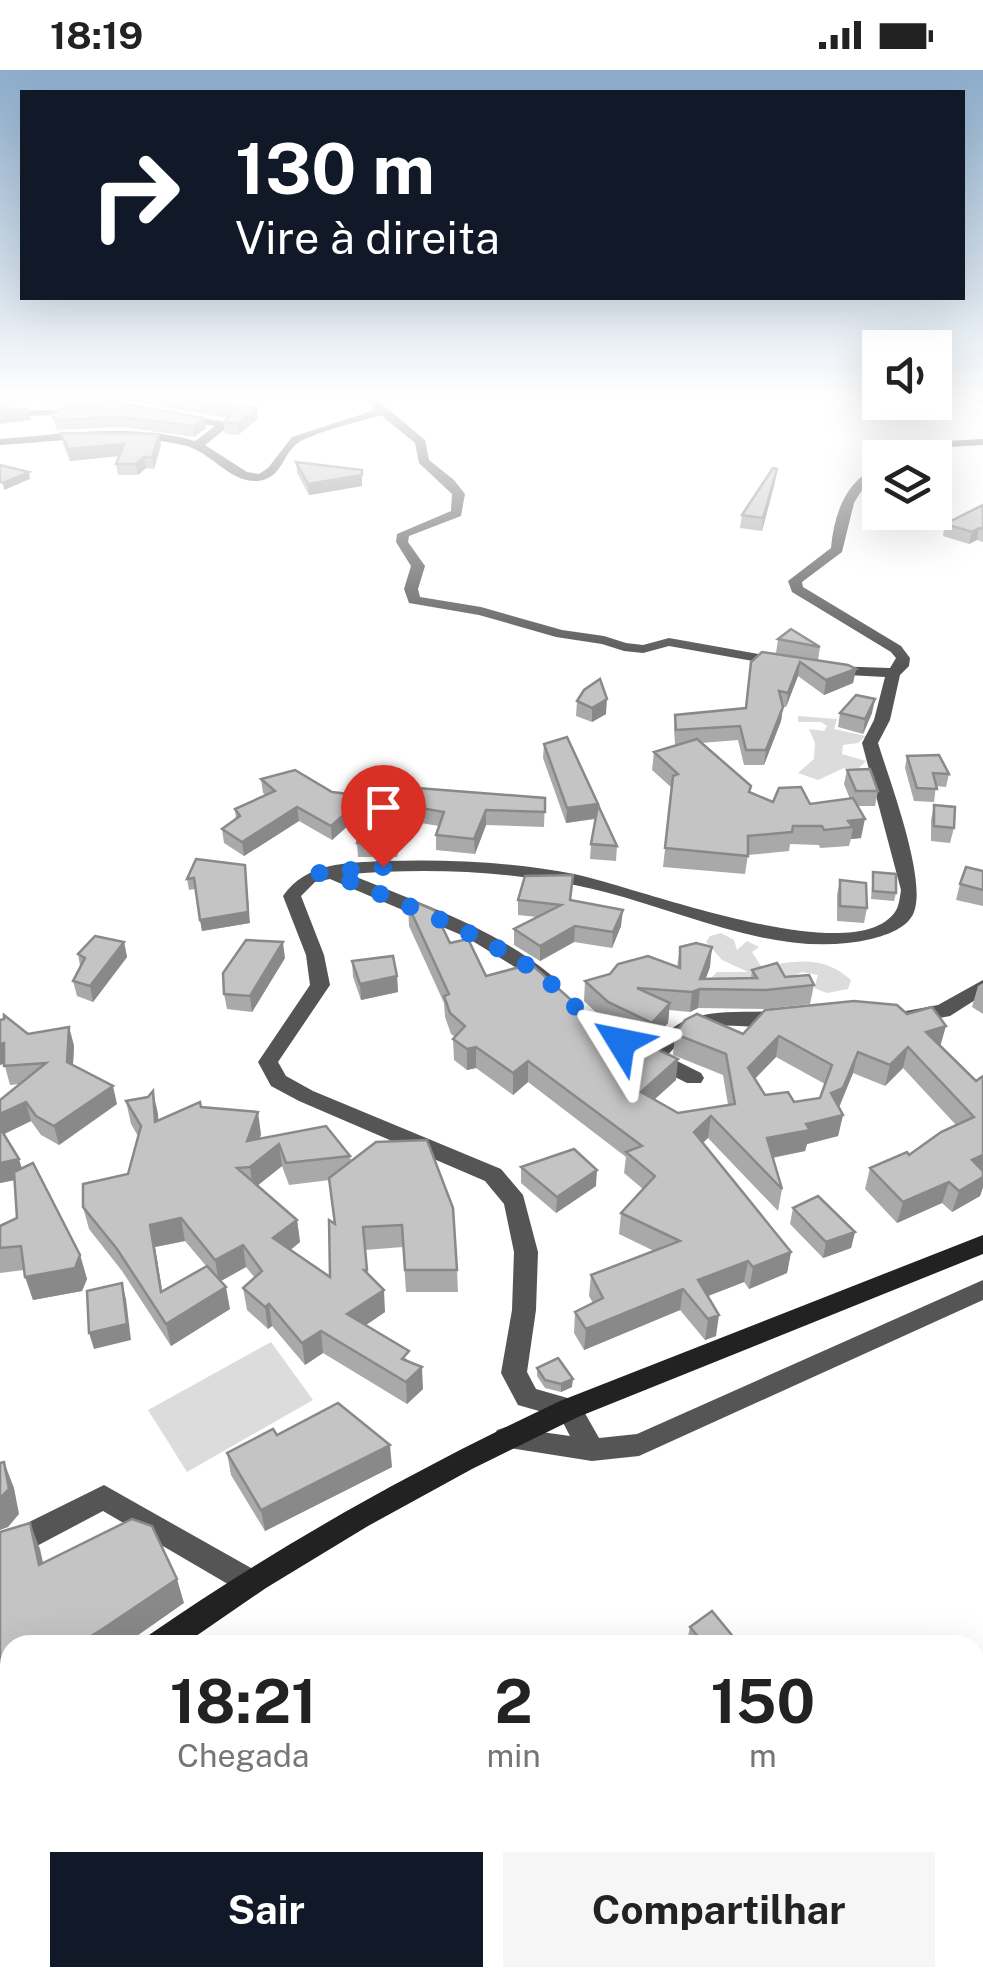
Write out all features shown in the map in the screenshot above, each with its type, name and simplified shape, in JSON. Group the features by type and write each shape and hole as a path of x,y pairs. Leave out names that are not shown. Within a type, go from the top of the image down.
{"street":[{"path":"457,487 457,513 403,534 402,542 418,566 411,590 414,600 481,611 624,647 643,649 669,642 802,666 893,672 902,666 903,658 896,649 797,589 795,582 837,549 837,530 850,494 858,487"},
{"path":"592,1450 569,1409 527,1396 514,1373 524,1310 526,1252 515,1201 492,1175 278,1081 268,1062 320,985 315,955 292,896 302,880 356,866 520,874 593,884 768,932 839,940 881,930 906,914 910,890 891,806 870,743 882,720 893,672"},
{"path":"319,873 333,874 458,928 538,973 562,996"},
{"path":"890,1015 916,1017 943,1011 983,986"},
{"path":"694,1078 645,1054 698,1019 803,1016"},
{"path":"173,1635 248,1581 506,1438 569,1409 983,1244"},
{"path":"506,1438 592,1450 639,1446 983,1290"},
{"path":"0,1546 23,1540 104,1497 248,1581"}],"shaded area":[{"path":"798,716 837,719 834,729 866,736 858,743 843,745 842,754 866,761 858,769 844,768 818,780 798,773 814,759 815,743 809,729 824,731 827,726 821,722 798,722"},
{"path":"721,933 734,940 737,950 747,941 759,947 752,952 762,968 821,963 851,980 848,989 827,993 814,988 818,975 802,972 790,977 792,983 705,984 717,972 748,972 722,960 706,942 710,936"},
{"path":"271,1342 313,1400 187,1472 148,1410"}],"building":[{"path":"760,487 772,487 763,518 742,515"},
{"path":"983,505 983,529 972,532 952,526 952,520"},
{"path":"791,629 820,647 778,639"},
{"path":"762,652 856,669 826,680 800,662 788,693 779,691 783,707 766,750 746,750 740,726 676,730 675,715 746,708 751,662"},
{"path":"600,679 607,699 592,708 577,701 584,690"},
{"path":"856,695 875,699 865,719 840,713"},
{"path":"567,737 598,804 567,808 544,744"},
{"path":"697,739 751,786 749,792 773,802 779,788 801,787 810,804 853,798 865,819 848,821 853,827 824,830 822,826 793,826 792,832 748,836 748,856 665,848 673,776 678,774 654,752"},
{"path":"939,755 949,774 933,773 937,789 917,788 907,756"},
{"path":"870,769 878,791 856,791 847,770"},
{"path":"295,770 332,792 365,796 331,826 297,807 242,842 222,829 240,816 235,809 275,791 261,779"},
{"path":"417,788 545,798 545,812 486,810 474,839 436,835 444,812 409,806"},
{"path":"367,798 403,809 397,843 357,843"},
{"path":"598,805 617,846 591,844"},
{"path":"934,805 955,807 954,828 934,826"},
{"path":"196,859 245,865 248,912 200,920 194,878 187,879"},
{"path":"966,867 983,871 983,890 960,884"},
{"path":"873,872 896,874 896,893 873,891"},
{"path":"573,875 570,900 623,910 613,932 575,926 540,946 514,929 561,905 518,900 525,876"},
{"path":"840,880 866,883 867,908 840,906"},
{"path":"420,904 434,910 450,943 468,939 486,976 531,964 590,1017 678,1059 641,1092 678,1113 735,1104 726,1054 675,1034 685,1020 697,1014 743,1034 765,1010 854,1001 897,1005 907,1014 932,1007 946,1026 926,1032 976,1081 983,1076 983,1155 972,1160 983,1171 983,1177 959,1191 949,1182 903,1202 870,1168 907,1152 909,1155 941,1132 974,1117 908,1047 890,1065 858,1052 843,1088 831,1093 843,1115 806,1124 810,1130 767,1138 782,1189 711,1116 694,1132 791,1252 753,1267 748,1261 698,1280 719,1315 708,1319 683,1289 586,1329 575,1312 603,1298 591,1275 680,1241 621,1213 655,1176 626,1152 642,1146 528,1061 513,1073 476,1047 467,1049 453,1039 465,1026 450,1013 444,996 449,994 408,905","holes":["779,1036 832,1065 820,1098 794,1102 788,1092 765,1095 748,1068"]},
{"path":"95,936 124,942 90,986 73,981 85,958 78,954"},
{"path":"246,940 283,942 250,996 224,994 223,973"},
{"path":"696,943 712,947 700,979 757,978 752,970 777,963 785,977 809,975 814,985 692,992 637,988 670,1003 652,1023 608,1002 585,981 610,974 618,964 648,956 680,968 680,947"},
{"path":"393,956 397,976 360,984 352,961"},
{"path":"4,1015 28,1034 69,1027 67,1062 113,1086 54,1126 36,1116 26,1102 0,1114 0,1100 46,1063 4,1066 0,1020"},
{"path":"153,1091 155,1122 200,1102 201,1107 258,1112 247,1141 326,1126 350,1156 286,1163 279,1144 250,1167 237,1168 297,1220 273,1238 330,1277 329,1220 335,1224 329,1178 376,1142 427,1140 453,1208 457,1270 405,1270 402,1225 363,1227 364,1270 384,1290 347,1314 409,1351 402,1359 422,1367 406,1382 321,1331 302,1343 269,1304 265,1307 243,1288 262,1271 243,1245 215,1260 181,1218 150,1225 161,1292 207,1266 226,1287 166,1324 117,1249 83,1207 83,1184 128,1174 141,1126 126,1101 148,1097"},
{"path":"0,1128 19,1159 0,1163"},
{"path":"574,1149 597,1170 557,1197 521,1167"},
{"path":"33,1163 80,1255 75,1268 25,1277 21,1246 0,1248 0,1226 17,1218 14,1172"},
{"path":"818,1196 855,1232 826,1242 793,1208"},
{"path":"122,1283 127,1324 89,1333 87,1291"},
{"path":"558,1358 573,1379 561,1384 545,1380 537,1368"},
{"path":"338,1403 390,1445 261,1510 227,1453 273,1429 277,1435"},
{"path":"4,1462 9,1489 0,1498 0,1463"},
{"path":"132,1519 152,1526 177,1579 93,1635 0,1635 0,1532 30,1523 39,1565"},
{"path":"712,1611 732,1635 697,1635 690,1627"}],"route":[{"path":"383,867 356,866 319,873 333,874 507,953 538,973 597,1030 621,1042"}]}
